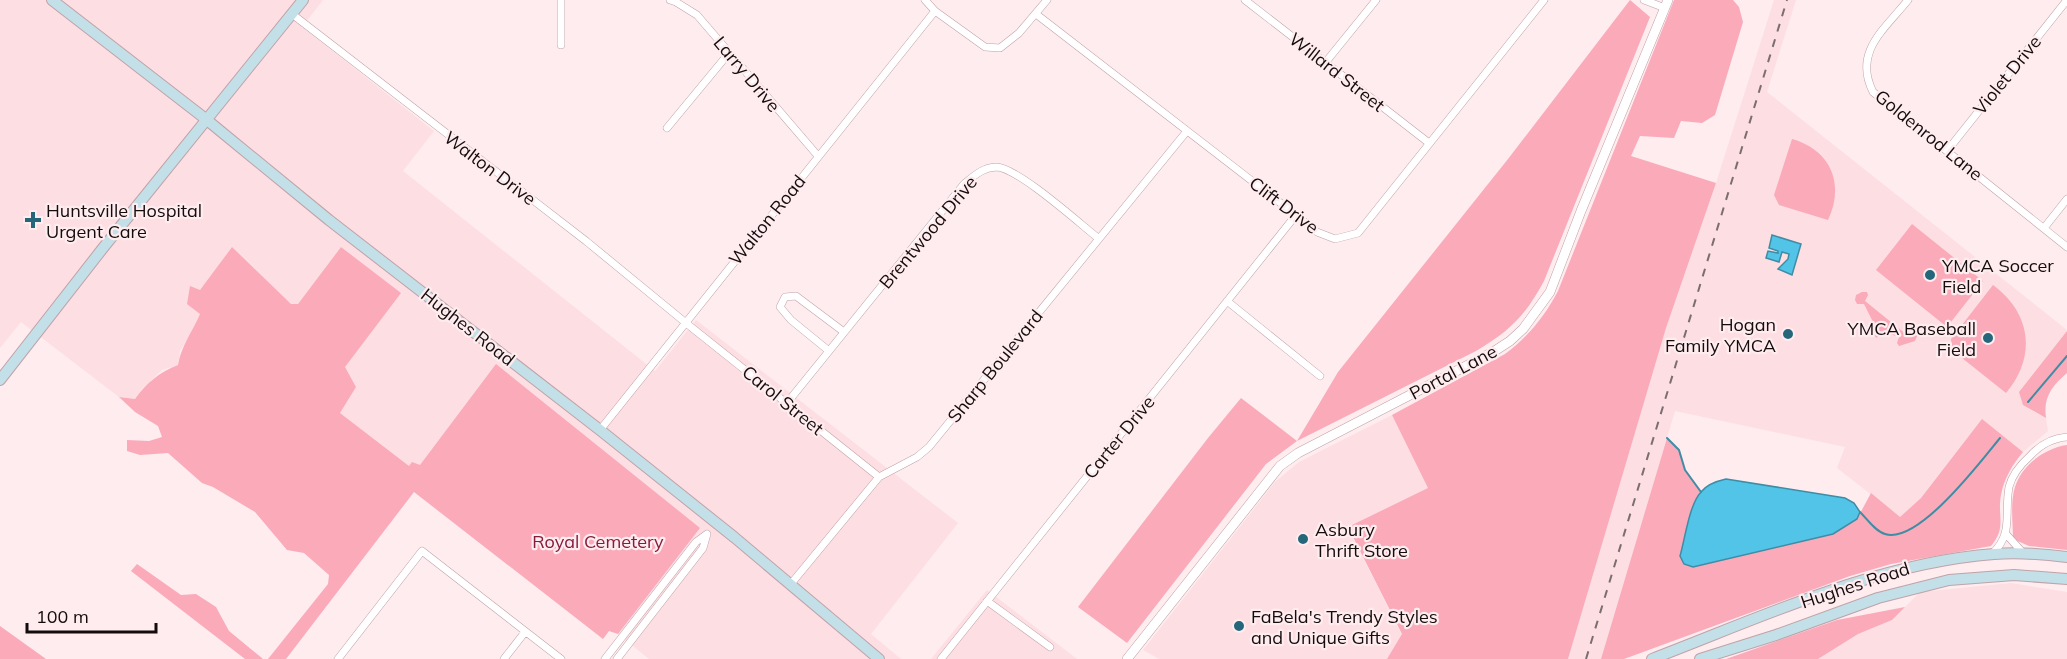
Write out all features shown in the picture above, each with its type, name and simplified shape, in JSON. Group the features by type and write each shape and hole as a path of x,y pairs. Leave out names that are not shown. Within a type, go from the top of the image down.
{"main road":[{"name":"Hughes Road","path":"52,0 207,120 329,220 600,430 879,659"},
{"path":"0,380 303,0"},
{"name":"Hughes Road","path":"1652,659 1796,604 1891,571 1942,560 1992,554 2067,557"},
{"name":"Hughes Road","path":"1700,659 1913,587 1993,575 2067,579"}],"street":[{"path":"561,0 561,45"},
{"name":"Larry Drive","path":"670,0 697,15 818,156"},
{"path":"925,0 935,11 985,47 1000,48 1036,14 1047,0"},
{"name":"Willard Street","path":"1245,0 1429,143"},
{"path":"1325,63 1376,0"},
{"name":"Clift Drive","path":"1036,14 1317,232 1335,239 1358,233 1544,0"},
{"path":"1644,0 1667,4"},
{"name":"Goldenrod Lane","path":"1908,0 1870,47 1865,62 1866,78 1873,92 2067,247"},
{"name":"Violet Drive","path":"1947,151 2067,0"},
{"name":"Portal Lane","path":"1127,659 1280,466 1298,453 1493,352 1510,341 1534,316 1550,292 1667,4"},
{"name":"Walton Road","path":"600,430 935,11"},
{"name":"Walton Drive","path":"292,14 586,241 686,323"},
{"path":"667,128 729,53"},
{"name":"Sharp Boulevard","path":"790,585 879,477 917,457 929,447 1187,131"},
{"name":"Brentwood Drive","path":"787,403 964,184 981,170 998,167 1016,174 1098,238"},
{"path":"2044,228 2067,200"},
{"name":"Carter Drive","path":"941,659 1296,215"},
{"path":"829,351 780,308 785,297 796,296 844,333"},
{"path":"1227,301 1320,376"},
{"name":"Carol Street","path":"686,323 879,477"},
{"path":"1992,554 2001,545 2006,534 2010,485 2017,470 2043,444 2067,437"},
{"path":"617,659 703,548 708,534 716,523"},
{"path":"605,659 696,542 708,534"},
{"path":"2006,534 2023,554"},
{"path":"338,659 422,551 561,659"},
{"path":"987,602 1050,647"},
{"path":"638,617 645,622"},
{"path":"504,659 525,632"}],"shaded area":[{"path":"0,0 323,0 302,27 434,131 403,171 655,371 696,320 958,523 871,634 901,659 649,659 618,634 700,528 420,465 409,466 340,413 356,387 345,367 400,293 341,247 298,304 291,305 232,247 200,290 190,287 200,314 193,331 180,351 178,365 162,370 135,399 119,397 21,322 0,348"},
{"path":"1774,0 1796,0 1767,92 2067,330 2029,409 2046,418 2048,431 2023,452 1982,420 1921,498 1900,517 1837,468 1845,447 1675,411 1601,659 1568,659 1666,328 1716,183"},
{"path":"1392,415 1429,488 1348,528 1402,635 1387,659 1159,659 1143,650 1275,482 1299,462"},
{"path":"2011,583 2067,592 2067,659 1818,659 1858,634 1892,620 1920,592"},
{"path":"987,590 1077,659 931,659"}],"green space":[{"path":"1630,0 1650,17 1544,281 1530,304 1516,322 1476,351 1297,441 1338,372 1508,159"},
{"path":"1674,0 1733,0 1739,7 1743,22 1715,115 1702,123 1681,121 1674,138 1640,136 1631,156 1716,183 1666,328 1568,659 1387,659 1402,634 1348,527 1428,488 1392,415 1505,354 1535,326 1547,309 1558,291"},
{"path":"1792,139 1816,151 1831,170 1835,194 1828,220 1779,205 1774,195"},
{"name":"YMCA Soccer Field","path":"1912,224 1983,281 1947,327 1876,270"},
{"name":"Royal Cemetery","path":"232,247 291,304 298,304 341,247 401,293 345,367 356,387 340,413 409,466 412,462 420,465 496,364 700,528 618,634 609,631 603,639 414,492 286,659 268,659 328,584 329,575 304,553 287,550 255,512 202,483 168,453 140,455 127,451 127,440 149,441 162,437 158,426 135,412 119,397 135,399 154,379 178,365 184,345 200,314 187,304 190,286 200,290"},
{"name":"YMCA Baseball Field","path":"1993,285 2015,308 2022,322 2025,336 2026,350 2022,364 2016,379 2006,393 1952,350 1951,339"},
{"path":"1867,292 1868,295 1865,301 1907,335 1912,329 1918,334 1915,341 1899,346 1897,343 1899,337 1881,331 1877,338 1867,330 1874,324 1864,304 1857,304 1855,300 1856,295"},
{"path":"2067,331 2067,373 2047,398 2046,418 2023,405 2019,392"},
{"path":"1241,398 1297,441 1266,464 1127,643 1078,607"},
{"path":"1982,419 2023,452 2004,483 2000,502 1999,533 1991,546 1891,564 1850,576 1624,659 1601,659 1667,438 1679,450 1685,470 1701,492 1694,506 1680,556 1693,567 1833,534 1857,519 1871,493 1900,517 1921,498"},
{"path":"2067,445 2067,550 2029,546 2013,539 2013,500 2018,479 2035,459 2051,450"},
{"path":"137,564 181,595 196,594 216,607 229,631 263,659 245,659 131,571"},
{"path":"1905,607 1892,620 1858,634 1818,659 1726,659 1837,620"},
{"path":"0,626 46,659 0,659"}],"water":[{"path":"1772,235 1801,244 1792,275 1778,269 1788,259 1789,254 1782,252 1779,262 1766,258 1768,251 1778,253 1769,248"},
{"path":"1726,479 1845,498 1854,503 1860,512 1857,519 1833,534 1693,567 1684,564 1680,556 1693,505 1703,489"}],"waterway":[{"path":"2028,402 2067,356"},
{"path":"1667,438 1679,450 1685,470 1701,492"},
{"path":"1860,512 1875,528 1885,534 1899,534 1914,527 1948,499 2000,438"}],"railway":[{"path":"1586,659 1787,0"}],"place":[{"name":"Huntsville Hospital Urgent Care","path":"33,220"},
{"name":"YMCA Soccer Field","path":"1930,275"},
{"name":"Hogan Family YMCA","path":"1788,334"},
{"name":"YMCA Baseball Field","path":"1988,338"},
{"name":"Asbury Thrift Store","path":"1303,539"},
{"name":"FaBela's Trendy Styles and Unique Gifts","path":"1239,626"}]}
